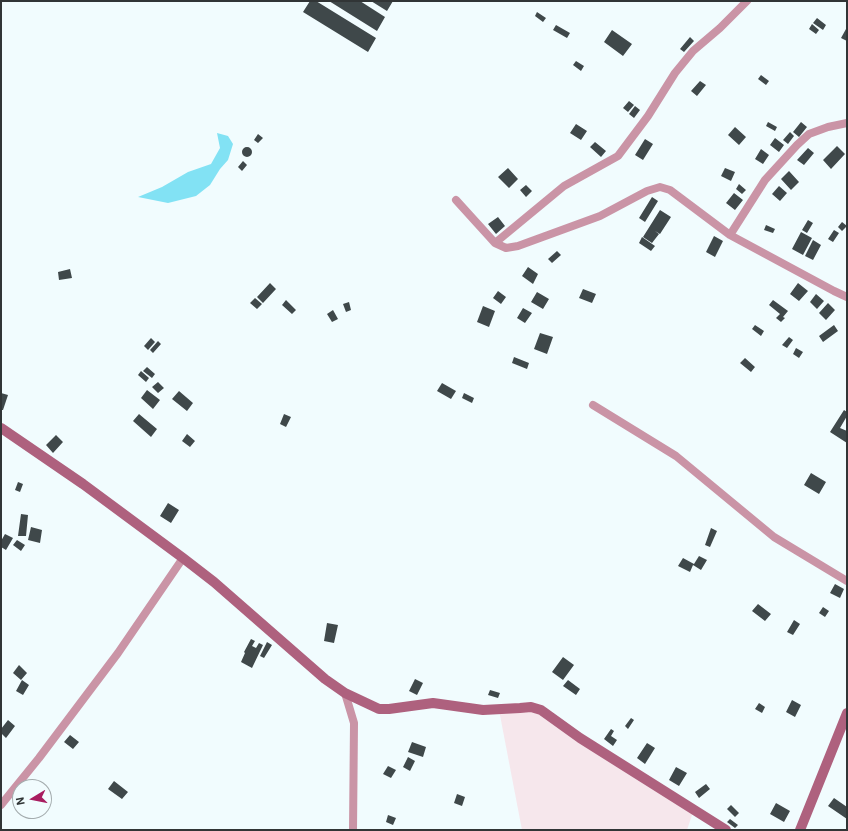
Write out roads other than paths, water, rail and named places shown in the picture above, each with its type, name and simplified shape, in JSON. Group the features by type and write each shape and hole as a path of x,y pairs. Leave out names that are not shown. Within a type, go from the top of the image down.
{"main road":[{"path":"1,428 83,484 183,558 214,582 325,679 346,693 379,709 433,703 483,710 520,708 541,710 580,738 726,830"},
{"path":"800,830 847,713"}],"street":[{"path":"495,243 564,186 618,156 648,116 674,73 693,50 720,28 747,1"},
{"path":"730,235 765,180 797,145 809,134 828,127 847,123"},
{"path":"456,200 495,243 506,248 518,246 600,216 647,191 660,187 670,190 730,235 847,297"},
{"path":"593,405 676,456 774,537 847,581"},
{"path":"1,805 39,758 118,653 183,558"},
{"path":"346,693 354,723 353,830"}],"water":[{"path":"217,133 228,136 233,144 228,160 220,169 210,185 196,196 168,203 138,197 162,187 188,172 211,164 220,148"}]}
